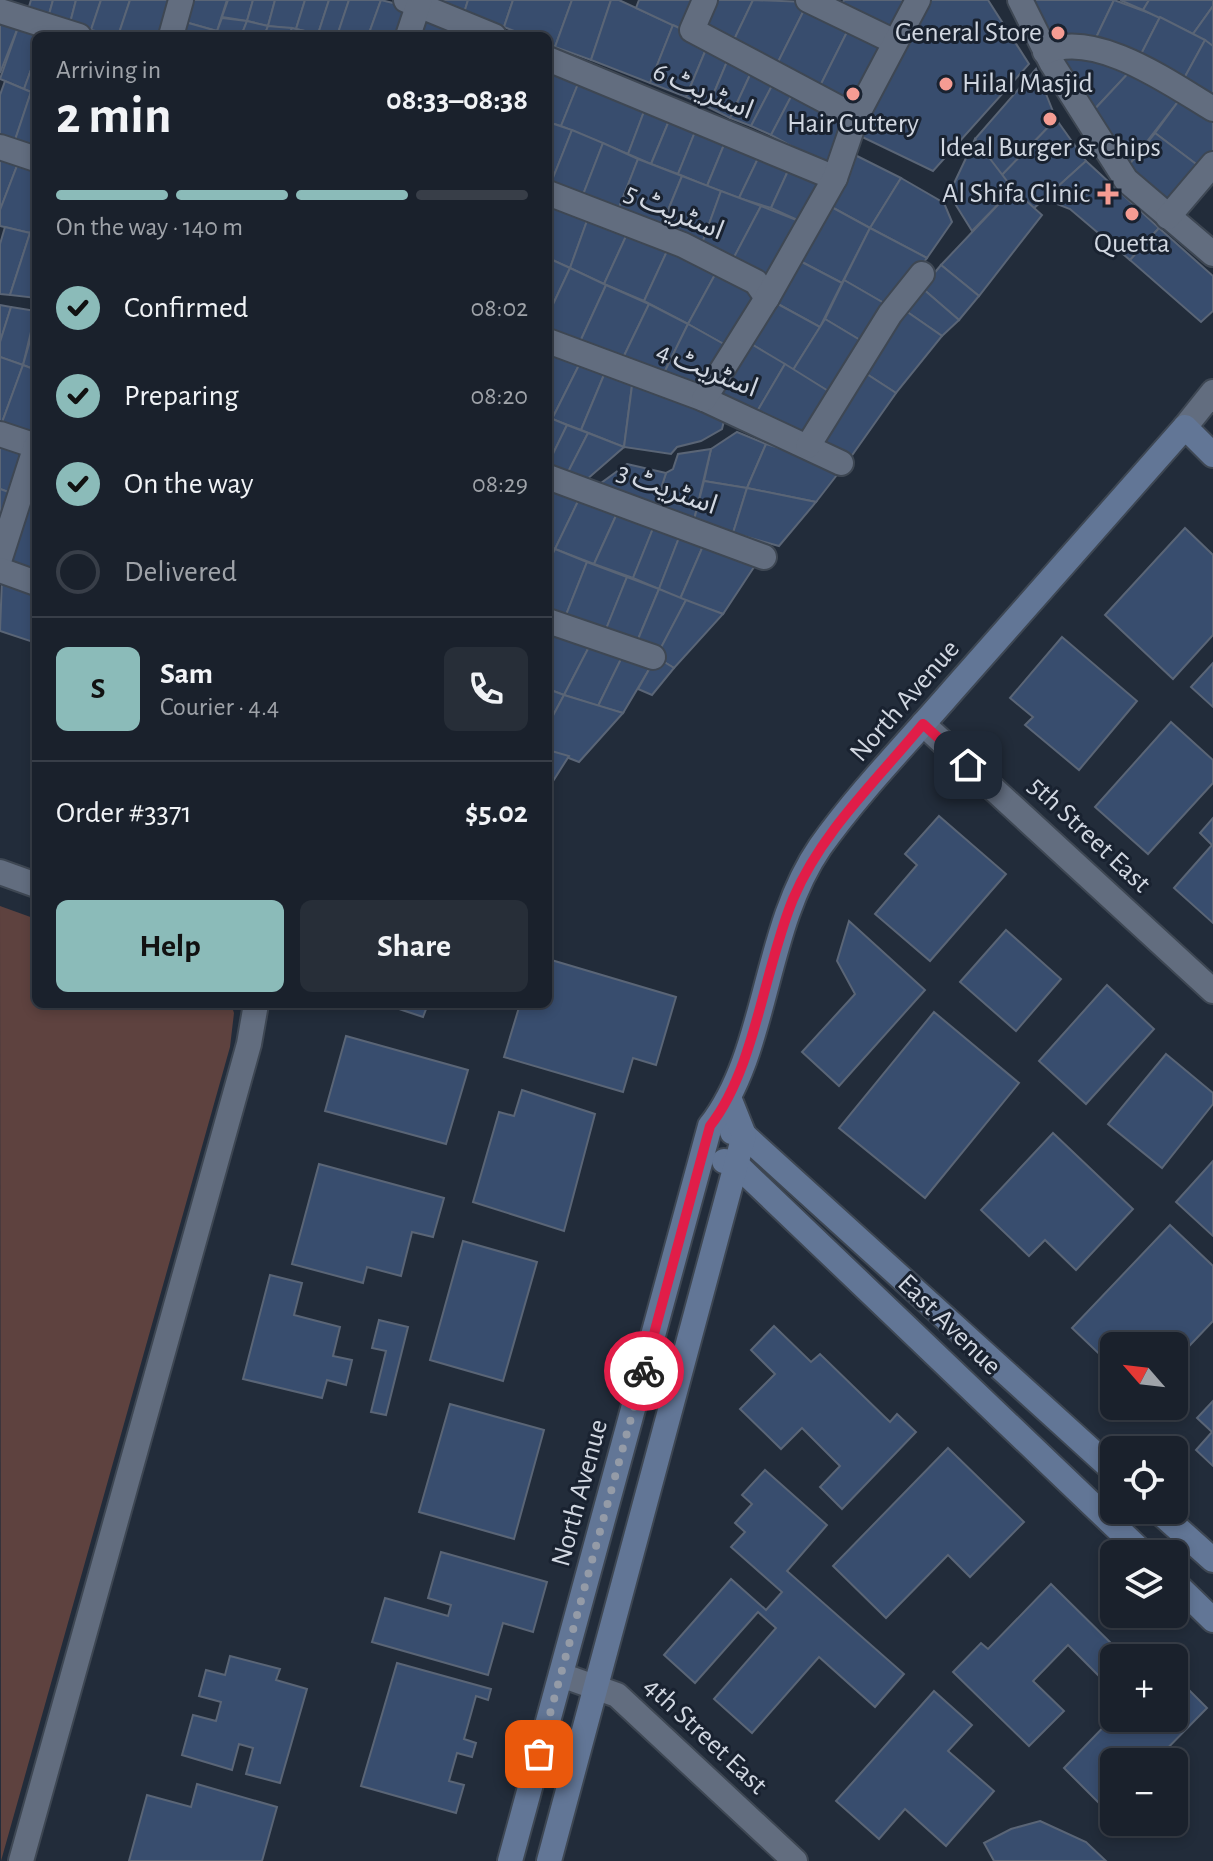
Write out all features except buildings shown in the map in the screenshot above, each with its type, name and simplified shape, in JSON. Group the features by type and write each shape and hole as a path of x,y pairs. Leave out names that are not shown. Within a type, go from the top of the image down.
{"street":[{"path":"172,32 181,0"},
{"path":"705,0 692,30 856,117"},
{"path":"808,0 895,42"},
{"path":"704,399 767,298 835,178 856,117 918,0"},
{"path":"1020,0 1045,52 1126,180 1213,254"},
{"path":"409,32 415,2 485,32"},
{"path":"0,11 66,32"},
{"path":"1045,52 1070,46 1106,52 1155,74 1213,109"},
{"name":"اسٹریٹ 6","path":"552,61 835,178"},
{"path":"0,147 32,158"},
{"path":"1168,217 1213,164"},
{"name":"اسٹریٹ 5","path":"552,195 683,245 756,282 767,298"},
{"path":"808,446 890,314 922,274"},
{"name":"اسٹریٹ 4","path":"552,342 704,399 841,463"},
{"name":"North Avenue","path":"510,1861 710,1126 730,1100 781,930 805,872 820,847 923,724 1213,392"},
{"path":"1185,427 1213,455"},
{"path":"0,434 32,445"},
{"path":"0,558 32,458"},
{"name":"اسٹریٹ 3","path":"552,478 764,557"},
{"path":"0,570 32,582"},
{"path":"552,622 653,657"},
{"name":"5th Street East","path":"923,724 1213,991"},
{"path":"0,872 32,884"},
{"path":"21,1861 249,1044 255,1008"},
{"path":"549,1861 744,1135 730,1100"},
{"name":"East Avenue","path":"710,1126 744,1135 1100,1458"},
{"name":"East Avenue","path":"703,1155 736,1164 1129,1540"},
{"path":"1173,1524 1213,1560"},
{"path":"1188,1596 1213,1620"},
{"name":"4th Street East","path":"561,1675 617,1695 795,1861"}],"shaded area":[{"path":"0,906 32,918 32,1008 232,1008 234,1013 230,1047 1,1861"}],"way so far":[{"path":"539,1754 644,1371"}],"place":[{"name":"General Store","path":"1058,33"},
{"name":"Hilal Masjid","path":"946,84"},
{"name":"Hair Cuttery","path":"853,94"},
{"name":"Ideal Burger & Chips","path":"1050,119"},
{"name":"Al Shifa Clinic","path":"1108,194"},
{"name":"Quetta","path":"1132,214"}],"route":[{"path":"644,1371 710,1126 730,1100 781,930 805,872 820,847 923,724 968,765"}]}
